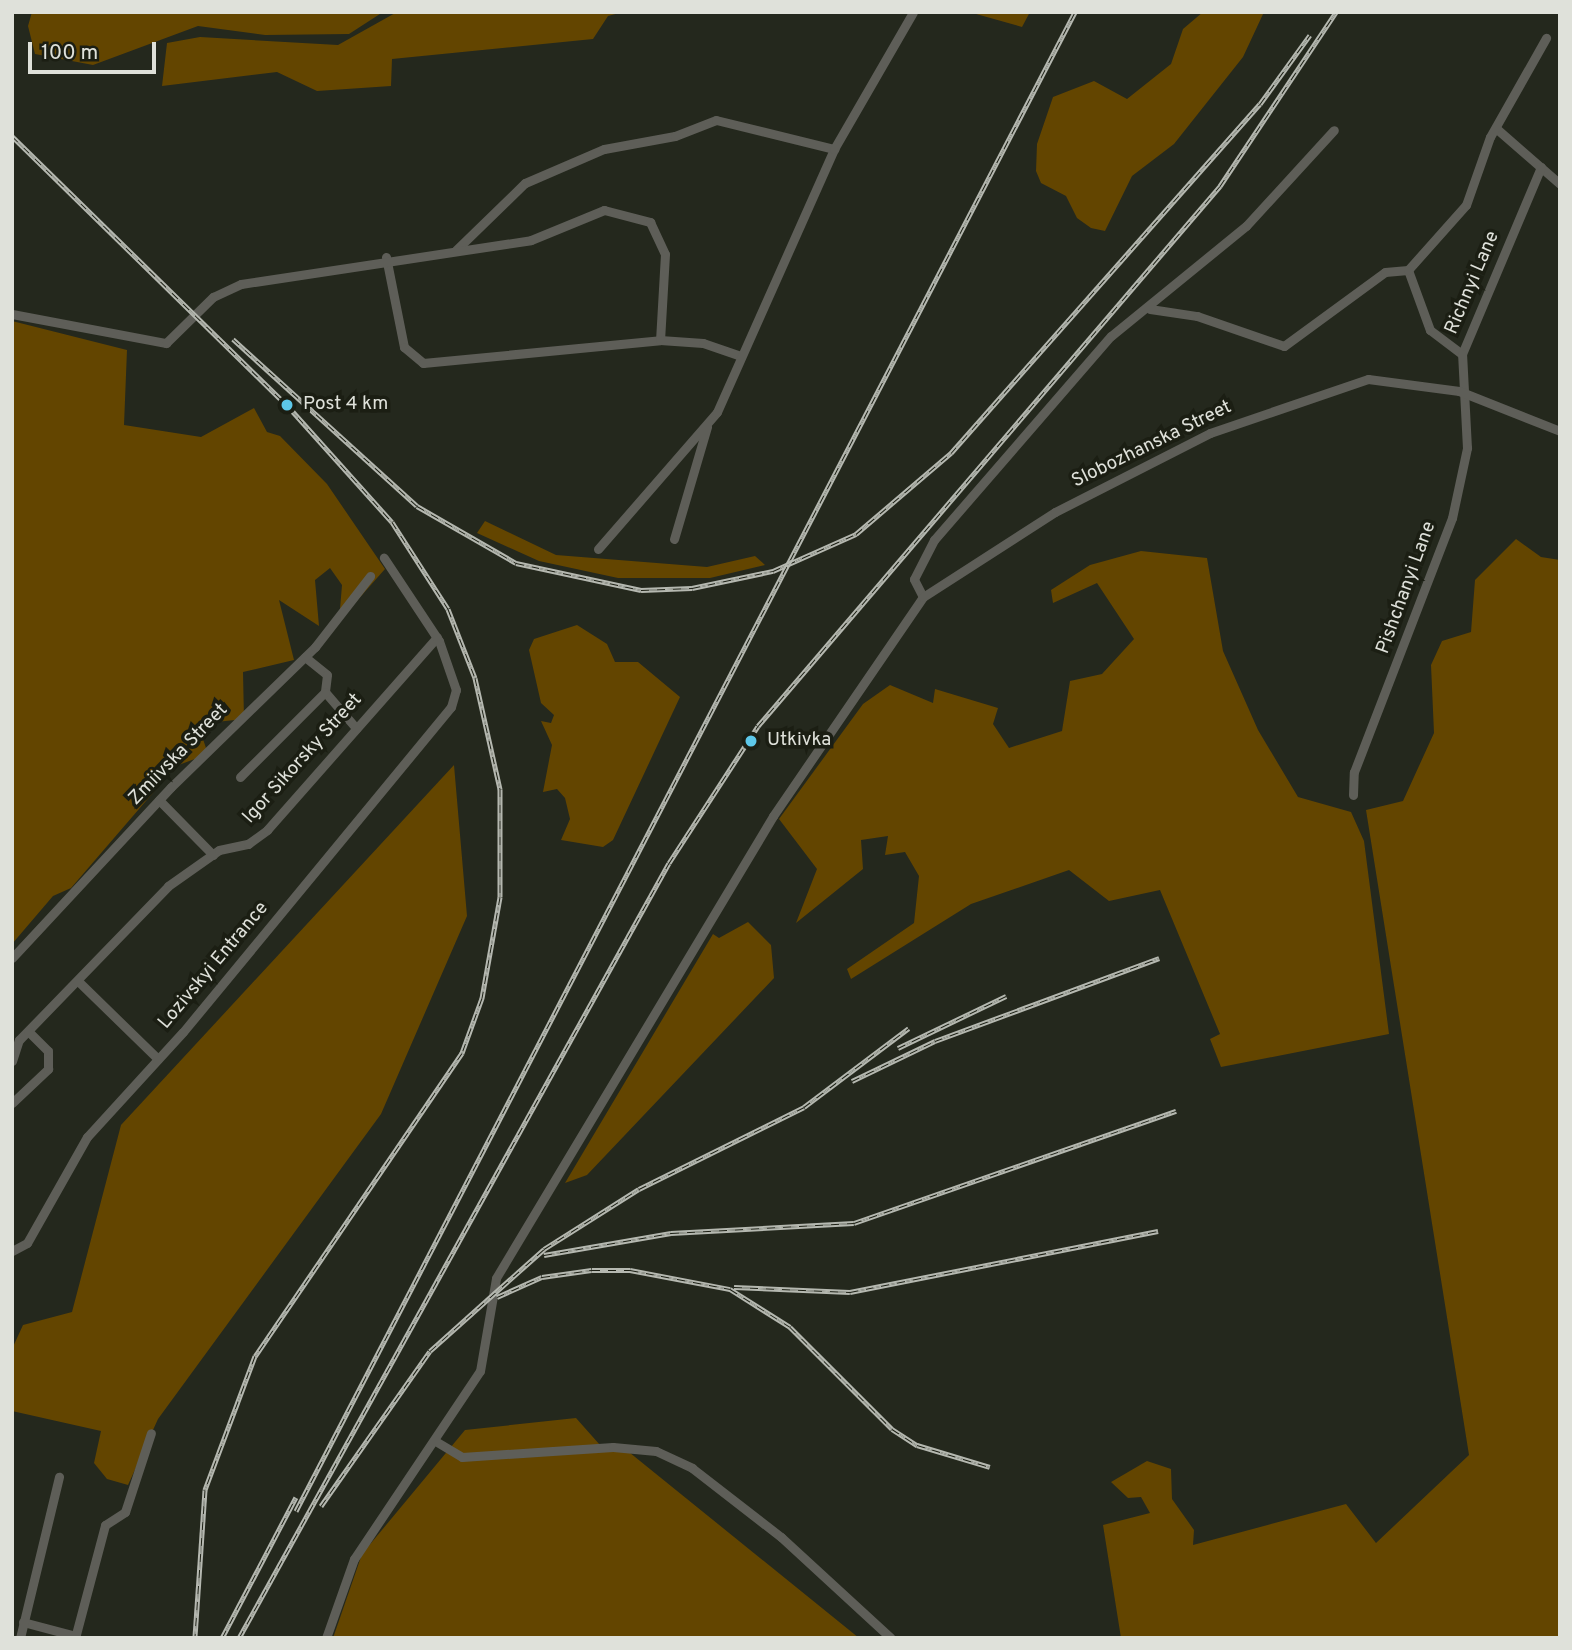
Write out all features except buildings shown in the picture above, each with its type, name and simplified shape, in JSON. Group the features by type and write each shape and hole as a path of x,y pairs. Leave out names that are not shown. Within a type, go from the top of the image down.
{"street":[{"path":"674,539 707,426 834,149 913,12"},
{"path":"1150,309 1197,317 1284,346 1385,272 1408,270 1466,205 1490,136 1498,130 1546,38"},
{"path":"456,250 525,183 604,149 675,136 716,120 834,149"},
{"path":"923,597 914,579 934,540 1111,336 1150,309 1245,226 1334,130"},
{"path":"1498,130 1560,184"},
{"name":"Richnyi Lane","path":"1408,270 1430,330 1462,355 1541,167"},
{"path":"12,314 157,345 172,339 223,290 386,257 531,240 604,210 634,214 650,222 665,254 660,340"},
{"path":"386,257 404,347 423,363 660,340 703,343 741,356"},
{"path":"1459,391 1462,355"},
{"name":"Slobozhanska Street","path":"326,1638 354,1559 393,1493 437,1442 480,1371 496,1278 773,816 841,723 923,597 1055,512 1235,422 1368,379 1459,391 1560,431"},
{"name":"Pishchanyi Lane","path":"1353,795 1354,772 1452,518 1467,448 1469,406 1459,391"},
{"path":"597,549 707,426"},
{"path":"384,558 437,637"},
{"name":"Zmiivska Street","path":"12,958 159,800 305,657 370,576"},
{"name":"Lozivskyi Entrance","path":"12,1251 27,1243 87,1137 158,1059 451,707 456,690 437,637"},
{"name":"Igor Sikorsky Street","path":"12,1061 28,1031 79,982 168,886 213,855 259,837 437,637"},
{"path":"240,778 325,692 327,675 305,657"},
{"path":"325,692 356,727"},
{"path":"159,800 213,855"},
{"path":"79,982 158,1059"},
{"path":"12,1103 48,1069 48,1052 28,1031"},
{"path":"23,1622 75,1637 105,1525 125,1512 152,1433"},
{"path":"437,1442 462,1457 613,1447 656,1451 692,1468 781,1537 891,1638"},
{"path":"20,1638 59,1477"}],"shaded area":[{"path":"32,12 383,12 349,34 265,35 198,26 93,65 35,54 28,26"},
{"path":"397,12 623,12 608,16 593,39 392,59 391,86 317,91 277,72 162,86 167,43 200,37 338,45"},
{"path":"969,12 1030,12 1022,27"},
{"path":"1203,12 1264,12 1243,57 1174,144 1132,176 1105,231 1091,228 1077,218 1066,196 1041,183 1036,171 1037,144 1053,97 1094,81 1127,99 1171,64 1183,29"},
{"path":"12,321 127,350 124,425 201,437 254,408 267,432 280,436 327,484 385,569 339,621 342,585 330,568 315,580 319,626 279,600 294,660 243,672 244,719 198,724 208,754 176,766 71,888 53,896 12,944"},
{"path":"485,521 556,555 707,567 755,556 765,565 710,578 618,578 539,561 477,533"},
{"path":"1516,539 1541,557 1560,560 1560,1638 1121,1638 1103,1525 1150,1513 1141,1497 1128,1498 1111,1482 1147,1461 1171,1469 1172,1499 1194,1530 1193,1545 1346,1504 1376,1543 1469,1455 1366,810 1403,801 1434,733 1431,665 1442,641 1471,632 1475,580"},
{"path":"1141,551 1207,558 1223,651 1258,730 1298,797 1351,812 1364,841 1389,1034 1221,1067 1210,1039 1220,1034 1160,890 1109,901 1069,870 971,904 851,979 847,969 914,923 919,876 905,852 885,855 888,836 861,840 863,869 796,923 817,869 779,819 863,704 890,685 933,703 935,689 998,708 993,724 1009,748 1062,731 1070,681 1102,674 1134,639 1097,583 1053,603 1051,590 1090,565"},
{"path":"577,625 607,644 615,662 638,662 680,697 613,840 603,847 561,840 570,819 565,798 557,789 543,792 552,745 541,721 551,723 554,715 541,703 529,650 534,639"},
{"path":"454,765 467,916 381,1114 158,1419 128,1485 107,1479 94,1463 101,1431 12,1411 12,1349 23,1325 72,1312 121,1125"},
{"path":"748,922 771,945 774,978 587,1175 565,1183 713,934 719,938"},
{"path":"576,1418 600,1445 619,1444 859,1638 333,1638 362,1554 465,1430"}],"railway":[{"path":"296,1511 1075,12"},
{"path":"239,1638 669,863 758,726 1220,186 1336,12"},
{"path":"233,339 417,506 516,563 641,590 692,588 773,571 856,534 951,453 1260,104 1310,35"},
{"path":"12,136 287,405 392,522 448,609 475,678 500,789 500,897 482,998 462,1053 255,1356 205,1490 195,1638"},
{"path":"852,1081 935,1041 1159,958"},
{"path":"898,1048 1006,996"},
{"path":"321,1506 430,1351 544,1249 639,1189 804,1107 909,1028"},
{"path":"544,1255 671,1233 854,1223 1176,1111"},
{"path":"734,1287 850,1292 1158,1231"},
{"path":"497,1297 542,1277 592,1270 630,1270 730,1289 790,1327 892,1429 917,1445 990,1467"},
{"path":"222,1638 296,1497"}],"place":[{"name":"Post 4 km","path":"287,405"},
{"name":"Utkivka","path":"751,741"}]}
